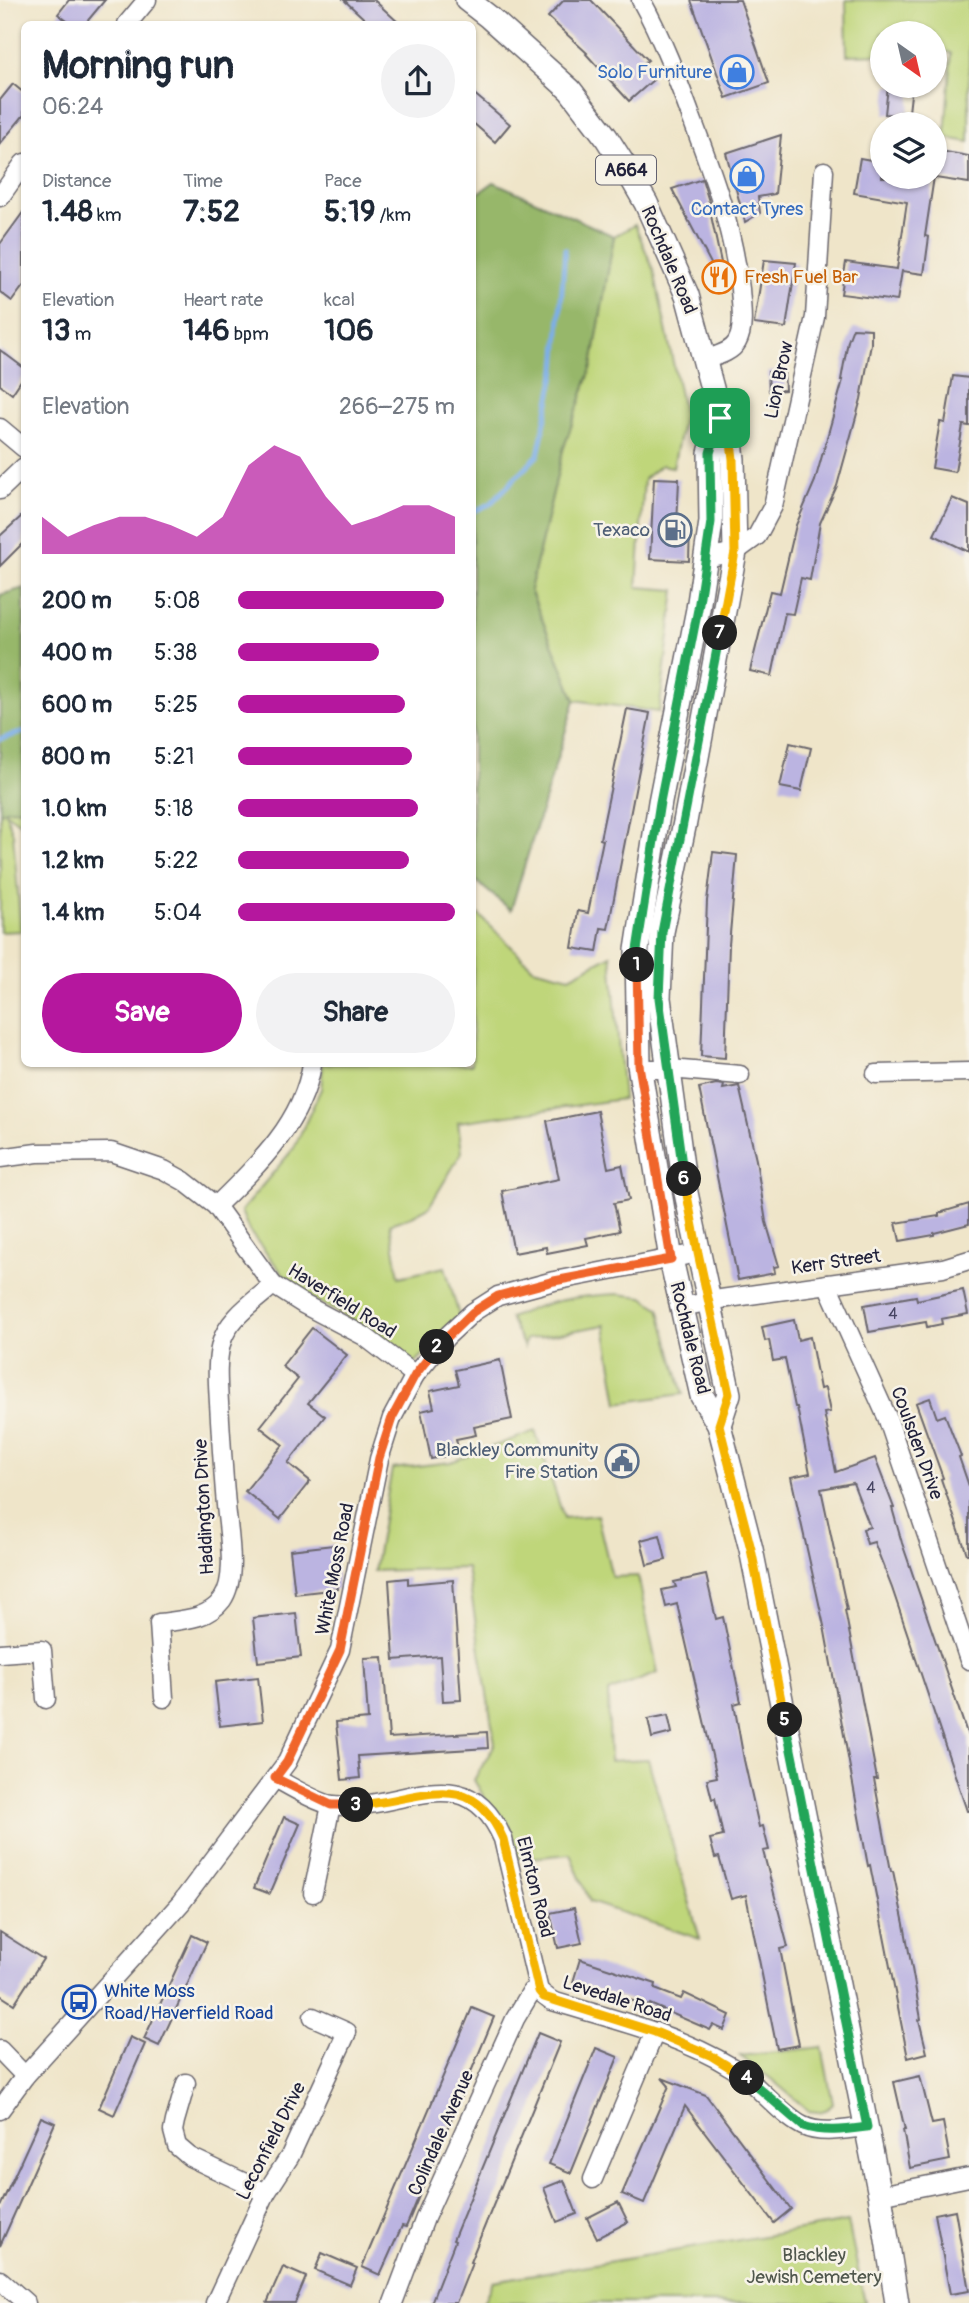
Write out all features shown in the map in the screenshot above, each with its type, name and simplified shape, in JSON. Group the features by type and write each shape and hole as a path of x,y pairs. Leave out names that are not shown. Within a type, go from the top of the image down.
{"main road":[{"name":"Rochdale Road","path":"467,0 570,90 606,137 646,203 687,295 720,418 730,434 735,552 662,932 659,998 685,1188 729,1394 719,1425"},
{"name":"Rochdale Road","path":"720,418 710,453 711,522 706,558 660,802 637,950 639,1069 671,1259 702,1396 719,1425 751,1549 867,2127 897,2303"}],"street":[{"path":"130,21 147,0"},
{"path":"641,0 666,50 721,194 732,235 742,307 740,333 733,347 704,360"},
{"path":"0,197 21,167"},
{"name":"Lion Brow","path":"735,552 757,536 773,506 815,317 824,171"},
{"path":"0,428 21,446"},
{"path":"0,490 21,470"},
{"path":"706,558 735,552"},
{"path":"216,1206 260,1163 295,1114 311,1067"},
{"path":"639,1069 740,1075"},
{"path":"876,1074 969,1072"},
{"name":"Haverfield Road","path":"0,1158 37,1153 111,1152 164,1170 184,1181 216,1206 273,1285 364,1336 415,1375"},
{"name":"White Moss Road","path":"0,2110 25,2076 181,1903 287,1762 340,1650 379,1458 392,1418 415,1375 446,1337 473,1312 498,1296 554,1281 698,1253"},
{"name":"Kerr Street","path":"682,1307 943,1268 969,1260"},
{"name":"Coulsden Drive","path":"827,1284 887,1417 969,1660"},
{"name":"Haddington Drive","path":"164,1698 159,1623 194,1619 211,1612 223,1599 229,1584 231,1563 222,1464 218,1365 221,1342 233,1321 273,1285"},
{"path":"0,1653 42,1650 46,1699"},
{"name":"Elmton Road","path":"275,1778 331,1805 368,1804 440,1791 460,1794 485,1809 503,1839 539,1991"},
{"path":"313,1893 331,1805"},
{"name":"Levedale Road","path":"539,1991 552,2001 655,2032 710,2055 756,2084 803,2126 815,2130 867,2127"},
{"name":"Colindale Avenue","path":"393,2303 425,2218 515,2019 531,1992 539,1991"},
{"name":"Leconfield Drive","path":"215,2303 266,2193 290,2157 347,2032 313,2017"},
{"path":"593,2179 655,2032"},
{"path":"0,2050 25,2076"},
{"path":"186,2084 174,2121 173,2131 177,2146 190,2157 266,2193"},
{"path":"880,2195 969,2176"},
{"path":"0,2280 26,2303"}],"green space":[{"path":"846,0 969,0 969,142 947,138 951,52 947,52 947,21 870,21 870,54 847,55"},
{"path":"494,182 614,236 592,366 563,450 530,590 575,700 511,910 476,881 476,195"},
{"path":"635,225 654,271 684,415 673,467 661,465 644,479 637,587 675,590 659,712 575,700 530,590 563,450 592,366 614,236"},
{"path":"21,589 21,808 5,810 0,814 0,595"},
{"path":"21,808 21,824 5,812 13,833 21,931 0,932 0,814 4,810"},
{"path":"476,912 533,968 570,977 611,955 623,1099 458,1122 462,1152 429,1207 390,1224 399,1277 445,1267 460,1319 412,1366 367,1328 309,1297 287,1279 249,1231 241,1211 294,1148 321,1089 323,1067 476,1067"},
{"path":"617,1294 643,1297 659,1308 683,1394 618,1403 605,1325 526,1339 524,1347 510,1318 562,1300"},
{"path":"535,1431 564,1518 597,1515 612,1577 638,1576 658,1673 608,1692 610,1761 648,1759 700,1939 590,1902 570,1854 520,1859 474,1780 495,1744 467,1568 374,1571 392,1469 451,1462"},
{"path":"822,2047 833,2104 818,2112 809,2111 740,2056"},
{"name":"Blackley Jewish Cemetery","path":"848,2222 865,2303 483,2303 493,2281"}],"building":[{"path":"69,0 105,0 88,21 67,21 58,14"},
{"path":"344,0 374,0 397,21 367,21"},
{"path":"564,0 591,0 648,60 640,66 653,80 629,101 587,53 548,17"},
{"path":"691,0 740,0 769,83 726,98"},
{"path":"13,84 21,91 21,119 0,144 0,100"},
{"path":"476,95 510,124 495,142 476,125"},
{"path":"887,98 911,98 909,112 885,112"},
{"path":"781,135 775,194 758,197 760,213 745,222 726,153"},
{"path":"947,152 969,156 969,183 947,180"},
{"path":"860,158 870,160 870,189 932,189 925,236 929,237 924,274 902,271 897,301 841,294 846,262 897,269 907,202 854,193"},
{"path":"702,179 710,205 724,277 719,279 672,189"},
{"path":"21,215 21,289 12,301 0,292 0,244"},
{"path":"764,260 796,263 786,328 754,324"},
{"path":"853,328 871,329 871,344 861,399 837,486 820,523 810,580 801,578 793,614 785,613 772,676 750,671 770,591 780,593 796,525 815,481 843,380 848,341"},
{"path":"0,350 21,366 21,380 12,394 0,385"},
{"path":"784,371 785,390 769,391 768,372"},
{"path":"953,376 969,378 969,426 963,425 955,472 932,468 940,422 945,423"},
{"path":"654,478 679,479 677,526 690,526 689,561 650,559"},
{"path":"952,498 969,505 969,552 934,535"},
{"path":"21,517 21,545 0,566 0,536"},
{"path":"627,709 650,713 608,929 601,928 597,952 572,948 578,911 588,913 603,840 600,839"},
{"path":"790,743 811,748 801,791 780,787"},
{"path":"713,852 737,855 729,945 725,1058 701,1056 707,901"},
{"path":"724,1085 723,1089 739,1086 756,1160 766,1222 779,1266 774,1267 775,1273 738,1280 699,1088"},
{"path":"597,1111 608,1168 622,1165 629,1200 614,1203 620,1231 586,1238 588,1245 547,1253 546,1247 514,1253 502,1191 559,1179 547,1121"},
{"path":"969,1204 969,1224 934,1235 900,1241 896,1223 939,1216 939,1213"},
{"path":"963,1290 968,1314 941,1319 942,1324 927,1327 926,1322 869,1332 864,1305 916,1296 917,1300"},
{"path":"794,1320 798,1340 810,1337 820,1389 825,1388 830,1412 824,1413 836,1472 875,1458 894,1508 902,1543 969,1739 967,1811 892,1588 874,1542 867,1544 863,1529 870,1527 853,1483 821,1489 847,1610 877,1779 874,1779 927,2053 908,2058 870,1865 868,1866 824,1626 791,1477 810,1473 797,1407 785,1359 773,1361 769,1340 765,1341 762,1327"},
{"path":"312,1328 347,1355 308,1403 325,1416 288,1463 310,1481 280,1519 245,1491 283,1445 260,1427 298,1379 282,1366"},
{"path":"500,1360 512,1419 474,1427 476,1435 456,1439 459,1453 431,1459 421,1411 434,1408 430,1391 459,1385 455,1370"},
{"path":"930,1398 937,1418 945,1415 969,1486 969,1554 916,1403"},
{"path":"660,1535 666,1560 647,1565 641,1540"},
{"path":"333,1545 338,1589 295,1594 290,1550"},
{"path":"706,1575 716,1619 723,1617 741,1702 734,1704 744,1760 759,1827 763,1826 769,1850 763,1851 788,1947 780,1949 799,2045 777,2049 746,1895 731,1899 719,1857 715,1858 710,1839 723,1836 715,1798 712,1799 707,1779 717,1777 677,1604 666,1607 662,1590 676,1587 674,1582"},
{"path":"408,1578 408,1584 453,1580 461,1700 443,1701 440,1656 394,1660 389,1580"},
{"path":"296,1613 301,1657 258,1662 253,1618"},
{"path":"383,1657 389,1738 487,1732 488,1748 358,1756 360,1778 342,1780 336,1722 368,1719 364,1658"},
{"path":"258,1677 263,1721 220,1726 215,1682"},
{"path":"668,1715 672,1733 652,1738 648,1719"},
{"path":"284,1817 300,1824 270,1894 254,1888"},
{"path":"574,1908 582,1943 558,1948 550,1913"},
{"path":"0,1932 43,1959 14,2004 0,1995"},
{"path":"192,1935 207,1942 159,2046 144,2039"},
{"path":"580,1959 656,1984 655,1989 681,1999 684,1993 730,2015 724,2030 713,2025 710,2030 650,2004 649,2006 573,1982"},
{"path":"472,2008 494,2017 406,2227 402,2226 380,2275 362,2267"},
{"path":"538,2033 560,2042 470,2262 472,2263 456,2303 431,2303 455,2241 453,2240"},
{"path":"130,2037 145,2044 114,2115 99,2108"},
{"path":"596,2048 618,2057 571,2173 549,2164"},
{"path":"920,2076 932,2124 943,2122 950,2160 910,2168 894,2082"},
{"path":"662,2078 706,2095 791,2209 774,2223 685,2106 644,2203 622,2194 669,2086"},
{"path":"41,2117 55,2123 0,2246 0,2207"},
{"path":"564,2180 577,2214 557,2222 544,2188"},
{"path":"618,2202 628,2222 597,2238 587,2218"},
{"path":"955,2210 969,2291 950,2294 935,2214"},
{"path":"322,2253 357,2268 350,2285 315,2270"},
{"path":"283,2267 306,2277 295,2303 267,2303"}],"waterway":[{"path":"476,510 490,504 538,455 556,369 565,249"},
{"path":"0,739 21,733"}],"place":[{"name":"Solo Furniture","path":"737,72"},
{"name":"Contact Tyres","path":"747,176"},
{"name":"Fresh Fuel Bar","path":"719,277"},
{"name":"Texaco","path":"675,530"},
{"name":"Blackley Community Fire Station","path":"622,1461"},
{"name":"White Moss Road/Haverfield Road","path":"79,2002"}],"route":[{"path":"720,418 730,434 733,459 735,552 662,932 659,998 685,1188 729,1394 719,1425 751,1549 867,2127 836,2130 815,2130 803,2126 756,2084 710,2055 655,2032 544,1997 539,1991 503,1839 491,1816 475,1801 460,1794 440,1791 368,1804 331,1805 275,1778 287,1762 340,1650 379,1458 392,1418 415,1375 446,1337 473,1312 498,1296 554,1281 671,1259 639,1065 637,950 660,802 698,609 711,522 710,453 720,418"}]}
